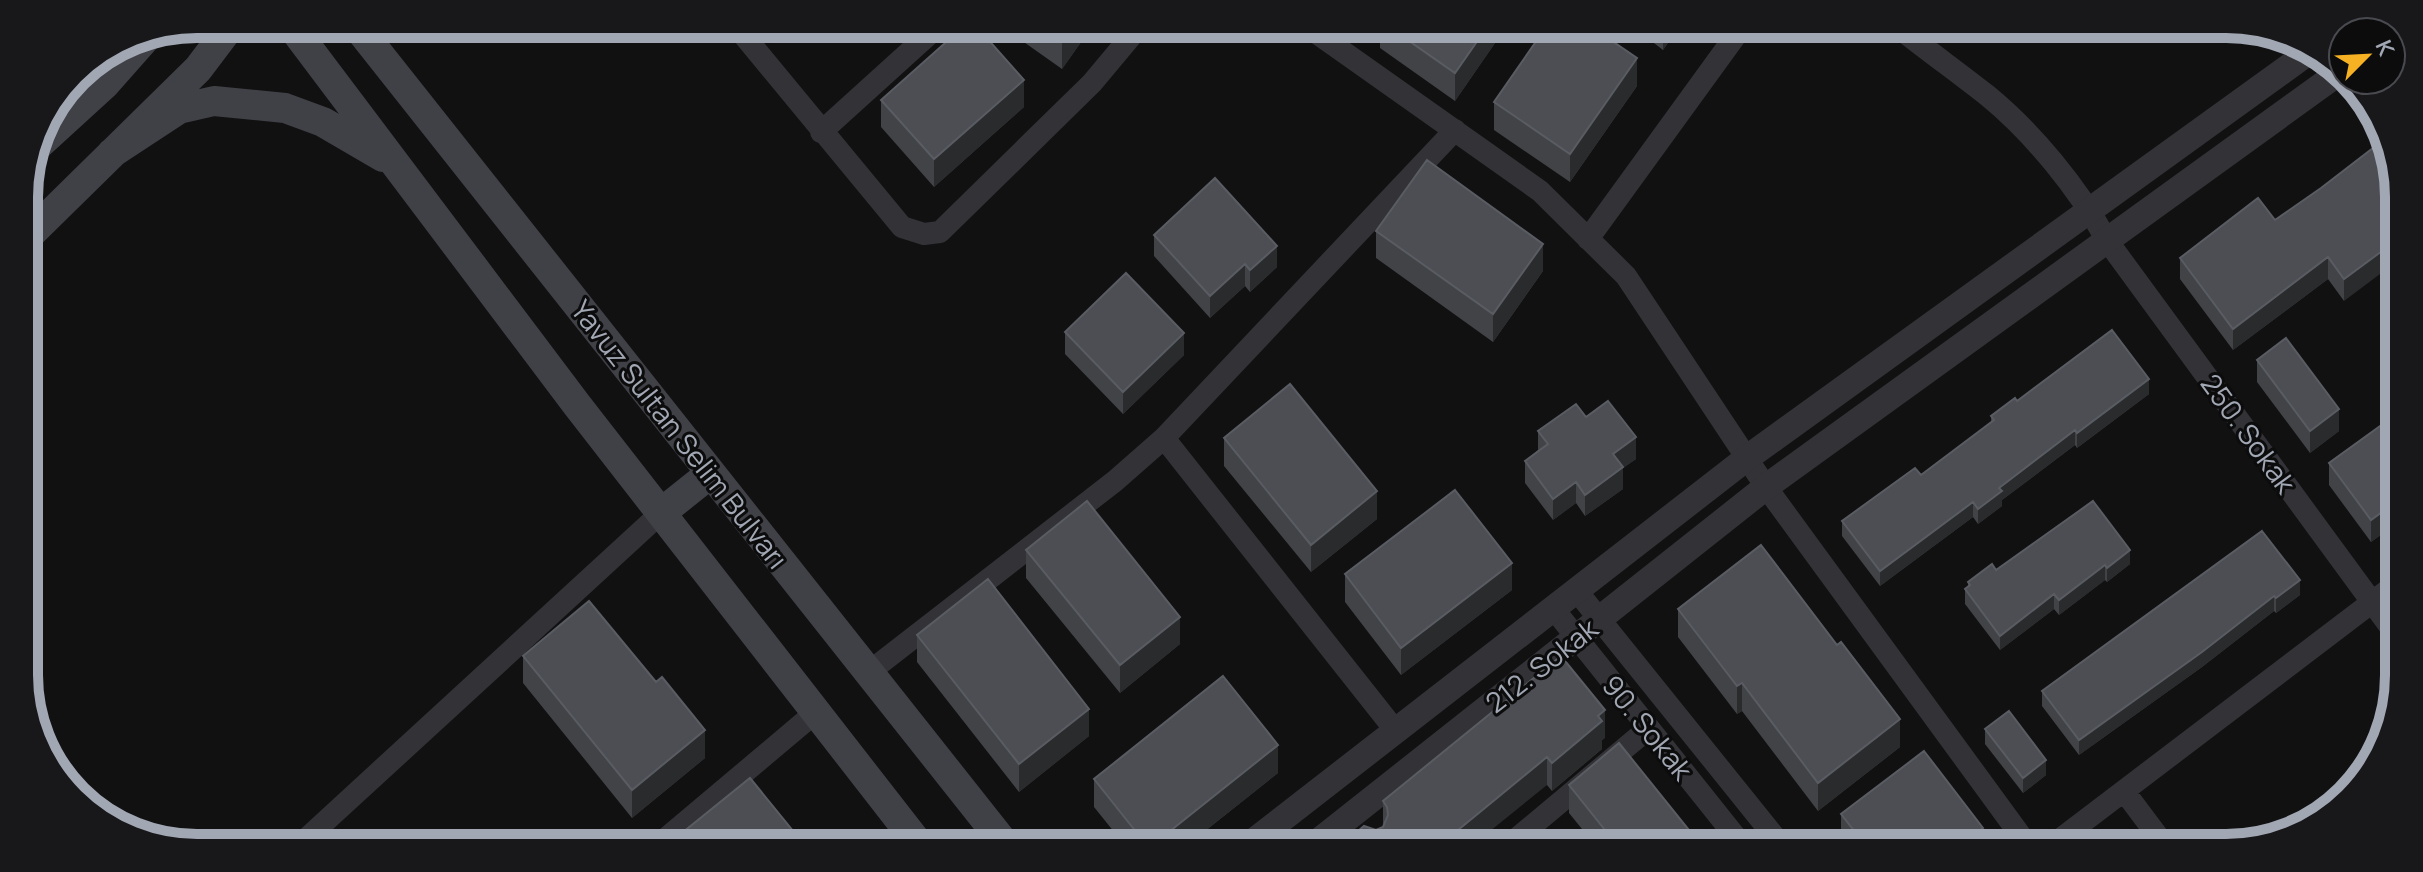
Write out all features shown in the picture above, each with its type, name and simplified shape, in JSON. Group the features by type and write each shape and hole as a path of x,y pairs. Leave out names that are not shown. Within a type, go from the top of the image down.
{"main road":[{"path":"38,226 198,69 221,38"},
{"path":"301,38 661,513 911,834"},
{"name":"Yavuz Sultan Selim Bulvarı","path":"366,38 997,834"},
{"path":"390,38 436,126"},
{"path":"51,133 104,85 124,56"},
{"path":"112,153 179,109 214,101 285,108 323,122 396,165"},
{"path":"661,513 711,473"}],"street":[{"path":"746,38 902,227 924,234 940,232 1092,83 1130,38"},
{"path":"821,132 925,38"},
{"path":"1324,38 1540,191 1626,276 1766,487 2020,834"},
{"path":"1588,239 1734,38"},
{"name":"250. Sokak","path":"1912,38 1990,97 2017,123 2089,208 2106,239 2385,619"},
{"path":"1263,834 1747,458 2301,57"},
{"name":"212. Sokak","path":"1338,834 1358,825 1576,637 1766,487 2327,81"},
{"path":"869,672 1115,481 1164,438 1455,130"},
{"path":"1164,438 1395,730"},
{"path":"312,834 661,513"},
{"name":"90. Sokak","path":"1576,590 1772,834"},
{"path":"2067,834 2385,593"},
{"name":"90. Sokak","path":"1553,608 1733,834"},
{"path":"671,834 816,712"},
{"path":"1522,834 1649,728"},
{"path":"2124,791 2156,834"}],"building":[{"path":"951,38 987,38 1024,80 934,159 881,100"},
{"path":"1405,38 1479,38 1455,73"},
{"path":"1538,38 1608,38 1637,58 1570,154 1494,102"},
{"path":"2376,145 2384,176 2385,249 2344,279 2328,257 2233,329 2180,258 2258,198 2275,220"},
{"path":"1427,160 1543,244 1493,314 1376,231"},
{"path":"1215,178 1277,246 1250,270 1245,264 1210,296 1154,235"},
{"path":"1126,273 1184,333 1123,392 1065,332"},
{"path":"2112,330 2149,379 2077,433 2075,430 1999,488 2002,491 1978,509 1973,502 1880,571 1842,521 1915,468 1921,475 1994,420 1991,416 2015,398 2017,401"},
{"path":"2286,338 2339,409 2310,431 2257,360"},
{"path":"1290,384 1377,491 1311,545 1224,438"},
{"path":"1608,401 1636,437 1613,454 1623,467 1585,495 1576,482 1553,499 1525,461 1548,444 1538,431 1576,404 1586,417"},
{"path":"2385,423 2385,510 2371,520 2329,463"},
{"path":"1455,490 1512,563 1401,648 1345,574"},
{"path":"1087,501 1180,617 1120,665 1026,550"},
{"path":"2093,501 2130,550 2059,600 2054,594 2000,636 1965,589 1970,585 1968,582 1992,564 1996,570"},
{"path":"2262,531 2300,580 2079,740 2042,691"},
{"path":"1761,545 1837,645 1841,642 1900,719 1818,783 1742,683 1737,686 1678,609"},
{"path":"988,579 1089,709 1019,764 917,635"},
{"path":"589,601 656,682 662,677 705,730 632,790 523,656"},
{"path":"1561,656 1605,710 1598,716 1602,721 1552,763 1547,757 1453,834 1355,834 1364,826 1376,830 1383,827 1388,815 1383,801"},
{"path":"1223,676 1278,745 1166,834 1138,834 1094,779"},
{"path":"2009,711 2046,760 2023,778 1985,729"},
{"path":"1619,743 1692,834 1608,834 1569,785"},
{"path":"1924,751 1983,828 1975,834 1857,834 1841,814"},
{"path":"750,778 794,832 792,834 681,834"}]}
